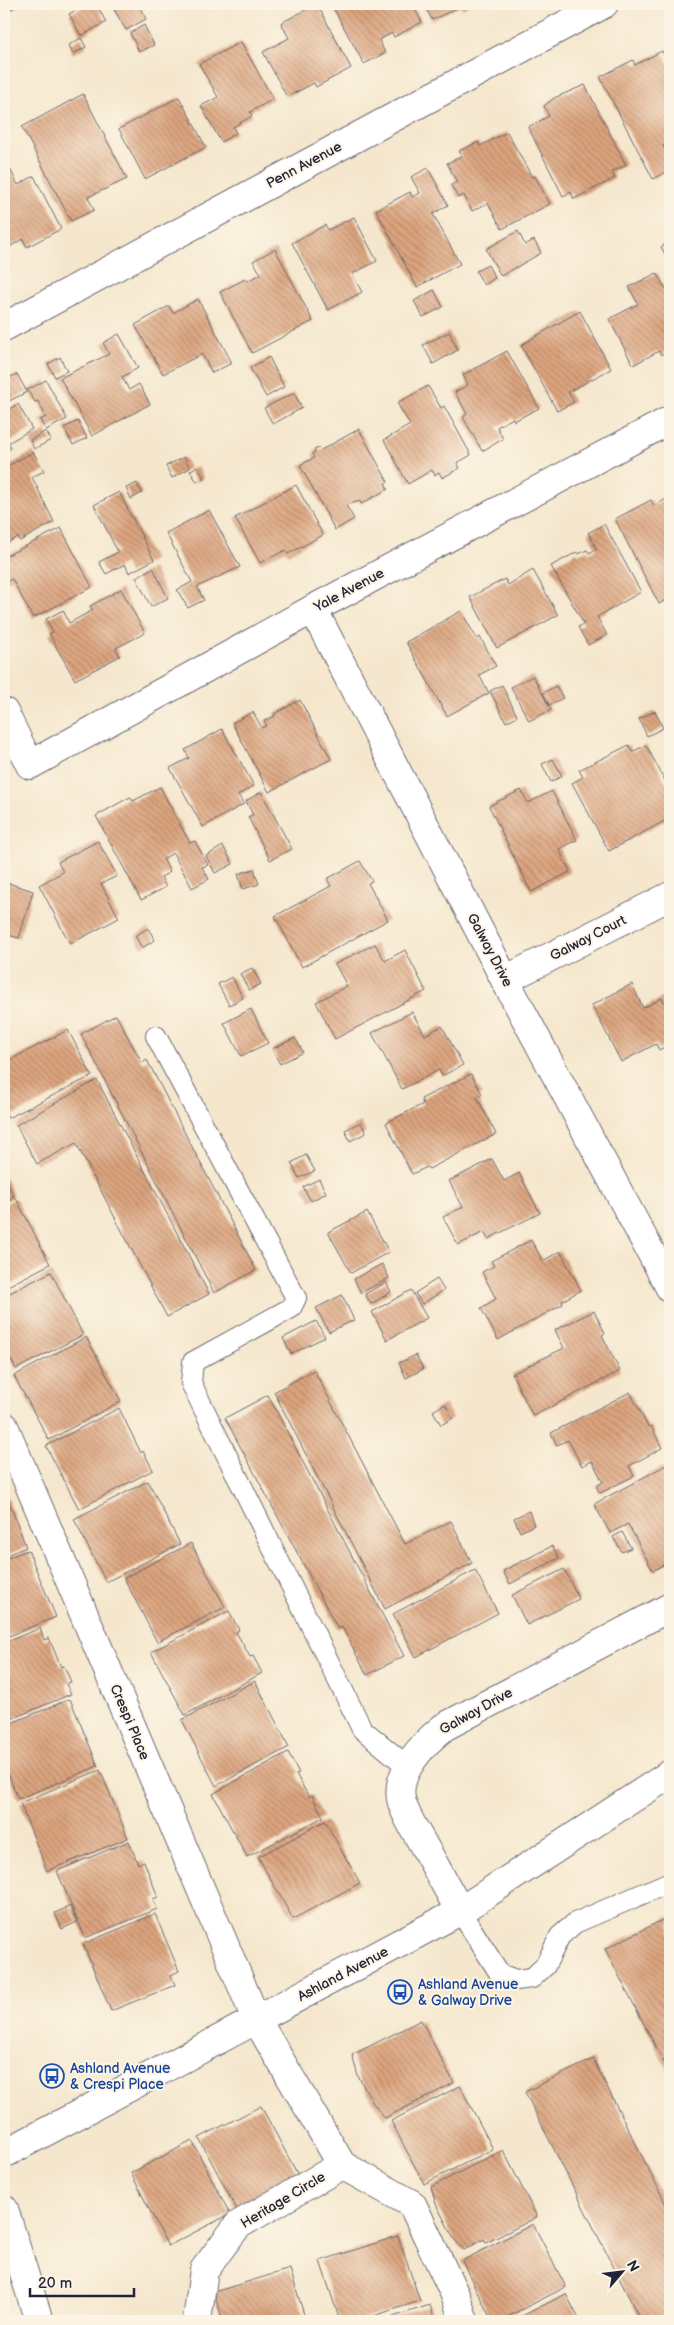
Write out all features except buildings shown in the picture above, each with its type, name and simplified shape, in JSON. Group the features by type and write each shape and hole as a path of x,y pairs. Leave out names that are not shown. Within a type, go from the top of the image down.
{"main road":[{"name":"Penn Avenue","path":"4,327 604,4"},
{"name":"Yale Avenue","path":"4,712 30,765 313,610 670,420"},
{"name":"Galway Drive","path":"313,610 505,980 670,1288"},
{"name":"Galway Court","path":"505,980 670,896"},
{"name":"Crespi Place","path":"4,1426 256,2019"},
{"name":"Galway Drive","path":"460,1911 408,1818 401,1801 402,1782 408,1767 422,1744 444,1727 670,1607"},
{"name":"Ashland Avenue","path":"4,2154 460,1911 670,1774"},
{"path":"256,2019 342,2165 412,2204 456,2297 464,2321"},
{"name":"Heritage Circle","path":"197,2321 204,2270 238,2225 342,2165"},
{"path":"4,2209 39,2321"}],"lane":[{"path":"156,1036 296,1298 292,1308 193,1362 191,1383 362,1729 408,1767"},
{"path":"460,1911 500,1974 516,1980 532,1978 546,1966 560,1936 575,1923 670,1882"}],"place":[{"name":"Ashland Avenue & Galway Drive","path":"400,1992"},
{"name":"Ashland Avenue & Crespi Place","path":"52,2076"}]}
